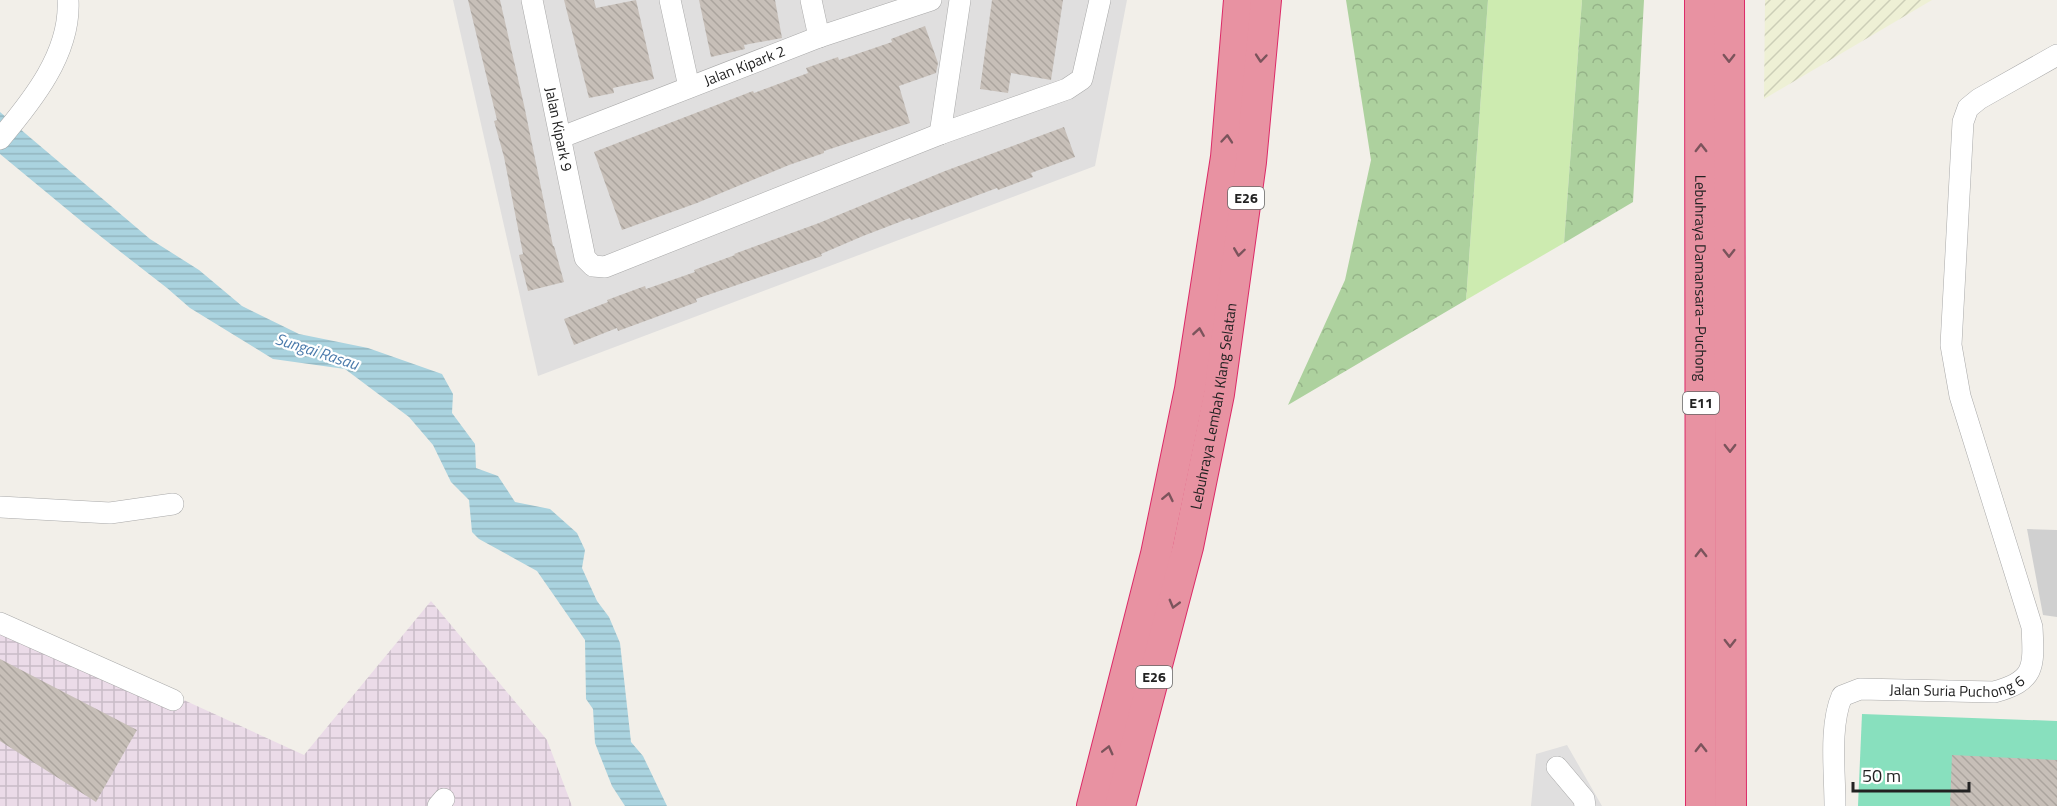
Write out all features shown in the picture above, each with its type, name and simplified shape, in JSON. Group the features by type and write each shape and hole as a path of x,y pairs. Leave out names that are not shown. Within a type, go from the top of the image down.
{"highway":[{"name":"Lebuhraya Lembah Klang Selatan","path":"1120,806 1188,547 1205,392 1239,0"},
{"name":"Lebuhraya Lembah Klang Selatan","path":"1092,806 1156,554 1205,392 1251,162 1266,0"},
{"name":"Lebuhraya Damansara–Puchong","path":"1700,0 1701,806"},
{"name":"Lebuhraya Damansara–Puchong","path":"1729,0 1731,806"}],"street":[{"path":"0,139 22,113 46,77 58,52 67,20 68,0"},
{"name":"Jalan Kipark 9","path":"532,0 562,137 585,258 593,266 605,267 940,134"},
{"path":"670,0 689,87"},
{"path":"811,0 819,37"},
{"name":"Jalan Kipark 2","path":"562,137 819,37 931,0"},
{"path":"960,0 940,134 1067,89 1082,79 1100,0"},
{"name":"Jalan Suria Puchong 6","path":"1835,806 1836,709 1842,696 1860,688 1994,692 2024,680 2031,668 2032,627 1960,396 1951,345 1963,122 1968,108 1979,99 2057,55"},
{"path":"0,507 110,513 173,504"},
{"path":"0,622 173,700"},
{"path":"1557,767 1584,799 1585,806"}],"shaded area":[{"path":"453,0 1127,0 1095,166 538,376"},
{"path":"2027,529 2057,530 2057,617 2043,615"},
{"path":"431,601 547,740 572,806 0,806 0,616 304,755"},
{"path":"1567,745 1602,806 1531,806 1536,754"}],"green space":[{"path":"1346,0 1488,0 1466,300 1288,405 1345,280 1371,160"},
{"path":"1488,0 1582,0 1564,243 1466,300"},
{"path":"1582,0 1644,0 1633,202 1564,243"},
{"path":"1765,0 1932,0 1764,99"},
{"path":"1862,714 2057,721 2057,806 1858,806"}],"water":[{"name":"Sungai Rasau","path":"0,112 150,239 199,270 242,306 299,334 368,348 442,374 453,394 452,413 475,444 476,468 498,476 515,502 550,509 577,533 585,550 582,568 597,601 609,617 620,643 631,742 643,756 667,806 625,806 612,786 595,743 593,709 586,699 585,640 537,571 479,539 472,532 469,500 451,482 433,445 409,417 345,369 273,359 190,308 0,154"}],"building":[{"path":"468,0 500,0 553,246 564,282 528,291 519,255 523,254 504,157 494,121 497,120"},
{"path":"564,0 594,0 596,8 636,0 654,79 613,88 614,93 589,98"},
{"path":"699,0 775,0 782,38 744,45 745,49 711,57"},
{"path":"992,0 1063,0 1051,80 1011,73 1008,93 980,89"},
{"path":"925,26 938,63 936,73 899,86 910,123 824,151 824,153 697,203 622,230 594,152 753,91 754,93 808,73 806,68 838,57 839,60 892,42 891,39"},
{"path":"1064,127 1075,157 1031,173 1033,177 911,220 910,218 821,254 822,256 696,299 697,302 618,331 617,328 574,345 564,319 645,286 646,289 695,272 694,270 819,223 945,171"},
{"path":"0,659 137,730 96,802 0,741"},
{"path":"1952,755 2057,760 2057,806 1950,806"}]}
